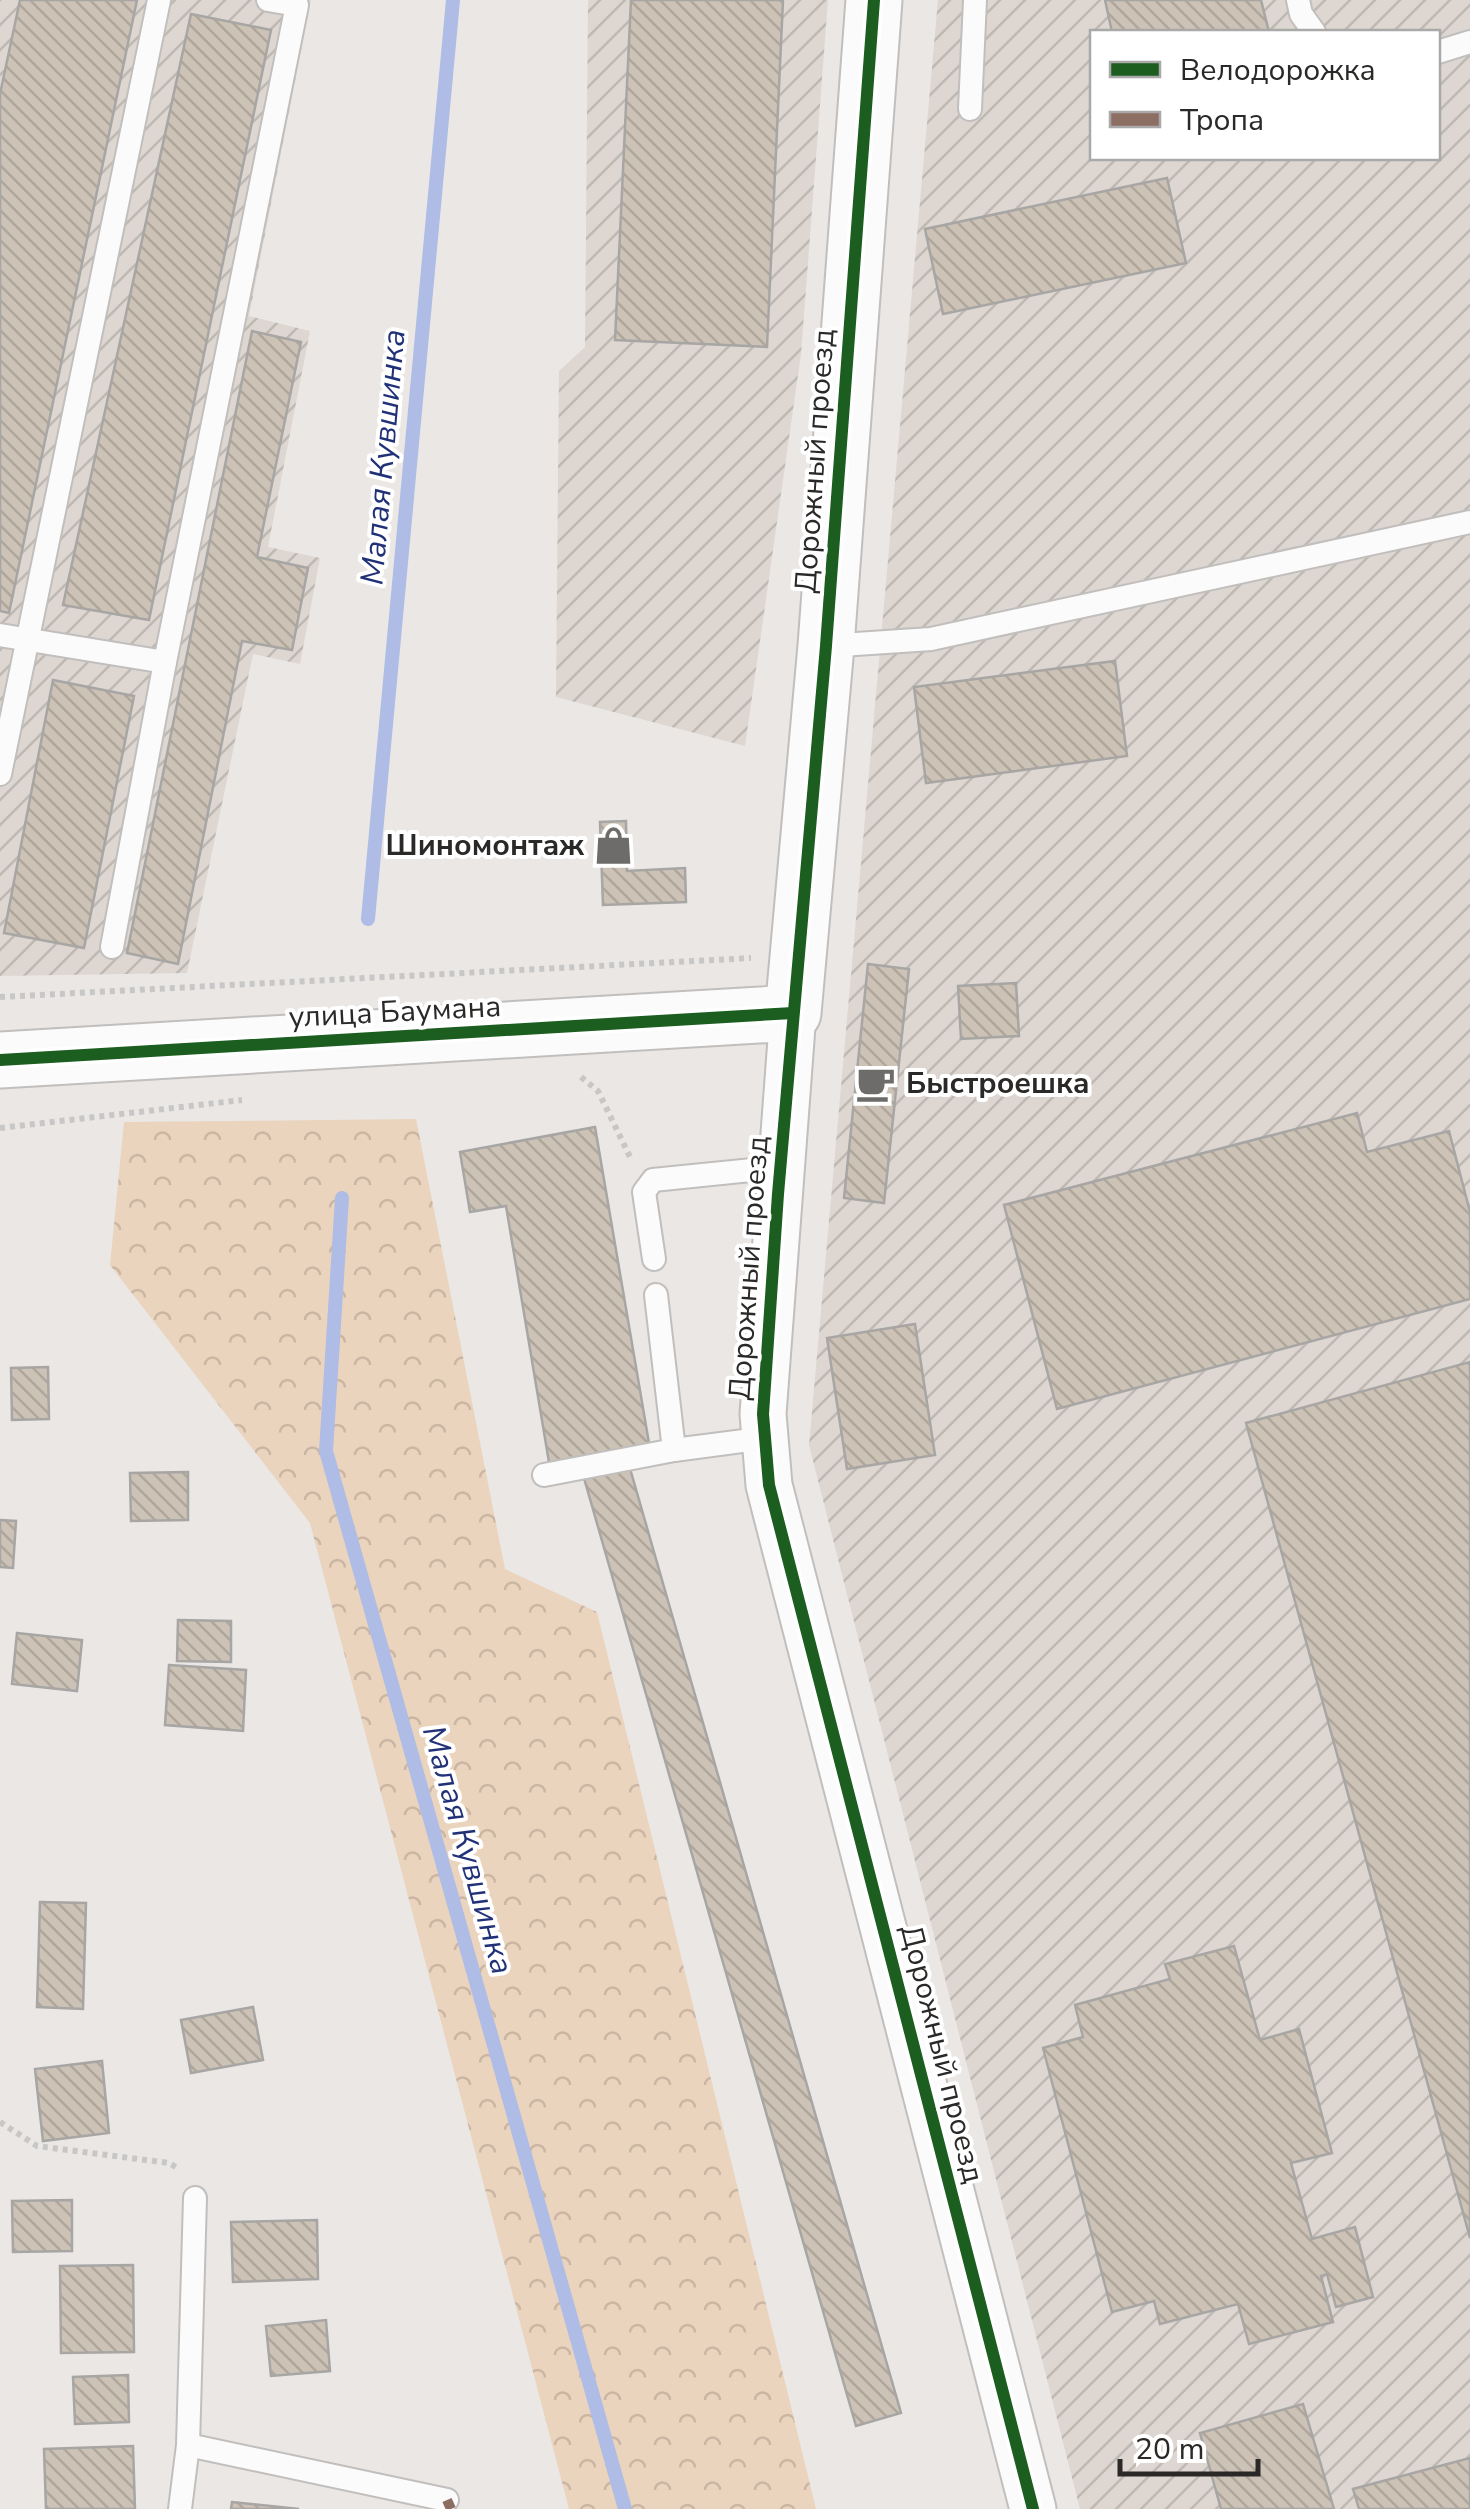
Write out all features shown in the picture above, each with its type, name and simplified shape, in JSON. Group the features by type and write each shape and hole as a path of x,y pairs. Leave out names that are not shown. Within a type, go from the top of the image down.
{"street":[{"name":"Дорожный проезд","path":"874,0 763,1414 769,1485 1034,2509"},
{"name":"улица Баумана","path":"0,1060 792,1014"}],"lane":[{"path":"0,774 159,0"},
{"path":"112,947 297,6 268,0"},
{"path":"970,109 975,0"},
{"path":"1298,0 1301,14 1313,30"},
{"path":"1440,51 1470,42"},
{"path":"826,646 931,639 1470,522"},
{"path":"0,635 165,662"},
{"path":"654,1260 644,1192 653,1180 781,1168"},
{"path":"656,1295 674,1450"},
{"path":"544,1475 674,1450 766,1438"},
{"path":"180,2509 188,2445 194,2198"},
{"path":"188,2445 447,2500"}],"path":[{"path":"0,996 797,957"},
{"path":"575,1072 598,1091 626,1145 644,1192"},
{"path":"0,1128 252,1099"},
{"path":"0,2122 37,2146 169,2163 182,2172 194,2198"}],"shaded area":[{"path":"0,0 311,0 249,316 310,331 268,547 320,558 300,664 253,654 187,973 0,976"},
{"path":"588,0 828,0 801,354 745,746 556,697 559,371 585,347"},
{"path":"938,0 1470,0 1470,2509 1080,2509 809,1445"}],"green space":[{"path":"416,1119 505,1569 597,1612 816,2509 569,2509 310,1523 110,1265 124,1122"}],"building":[{"path":"20,0 137,0 9,613 0,611 0,94"},
{"path":"631,0 783,0 767,347 615,340"},
{"path":"1105,0 1261,0 1268,30 1112,30"},
{"path":"191,14 271,30 149,620 63,605"},
{"path":"1167,178 1186,263 943,314 925,229"},
{"path":"252,331 301,342 257,557 308,568 292,650 242,641 178,964 127,953"},
{"path":"1115,661 1127,756 926,783 914,687"},
{"path":"53,680 134,696 84,948 4,933"},
{"name":"Шиномонтаж","path":"626,821 627,871 685,868 686,902 603,905 600,822"},
{"name":"Быстроешка","path":"868,964 909,969 884,1203 844,1198"},
{"path":"1016,983 1019,1036 961,1039 958,986"},
{"path":"1357,1113 1367,1152 1449,1131 1470,1212 1470,1299 1057,1409 1004,1205"},
{"path":"595,1127 650,1449 550,1468 506,1206 470,1212 460,1152"},
{"path":"915,1324 935,1455 847,1469 827,1338"},
{"path":"1470,1362 1470,2238 1246,1423"},
{"path":"48,1367 49,1419 12,1420 11,1368"},
{"path":"629,1465 901,2413 856,2426 584,1478"},
{"path":"188,1472 188,1520 131,1521 130,1473"},
{"path":"0,1520 16,1521 13,1568 0,1567"},
{"path":"178,1620 231,1621 231,1662 177,1661"},
{"path":"17,1633 82,1640 77,1691 12,1684"},
{"path":"169,1665 246,1670 243,1731 165,1725"},
{"path":"40,1902 86,1903 83,2009 37,2007"},
{"path":"1234,1946 1260,2040 1299,2029 1332,2153 1291,2163 1312,2239 1355,2227 1373,2297 1336,2307 1327,2274 1321,2276 1333,2322 1249,2344 1238,2304 1160,2324 1154,2301 1112,2312 1043,2048 1083,2037 1075,2005 1170,1979 1165,1964"},
{"path":"253,2007 263,2060 191,2073 181,2020"},
{"path":"102,2061 109,2133 43,2141 35,2069"},
{"path":"72,2200 72,2251 13,2252 12,2201"},
{"path":"317,2220 318,2279 233,2282 231,2222"},
{"path":"133,2265 134,2352 61,2353 60,2266"},
{"path":"326,2320 330,2371 271,2376 266,2326"},
{"path":"128,2375 129,2422 75,2424 73,2377"},
{"path":"1303,2404 1334,2509 1221,2509 1200,2433"},
{"path":"133,2446 135,2509 46,2509 44,2449"},
{"path":"1470,2458 1470,2509 1359,2509 1353,2489"},
{"path":"232,2502 299,2509 231,2509"}],"waterway":[{"name":"Малая Кувшинка","path":"368,919 453,0"},
{"name":"Малая Кувшинка","path":"342,1198 326,1451 625,2509"}],"marked path":[{"path":"447,2500 451,2509"}],"cycle path":[{"path":"874,0 763,1414 769,1485 1033,2509"},
{"path":"0,1060 793,1013"}],"place":[{"name":"Шиномонтаж","path":"614,845"},
{"name":"Быстроешка","path":"876,1083"}]}
